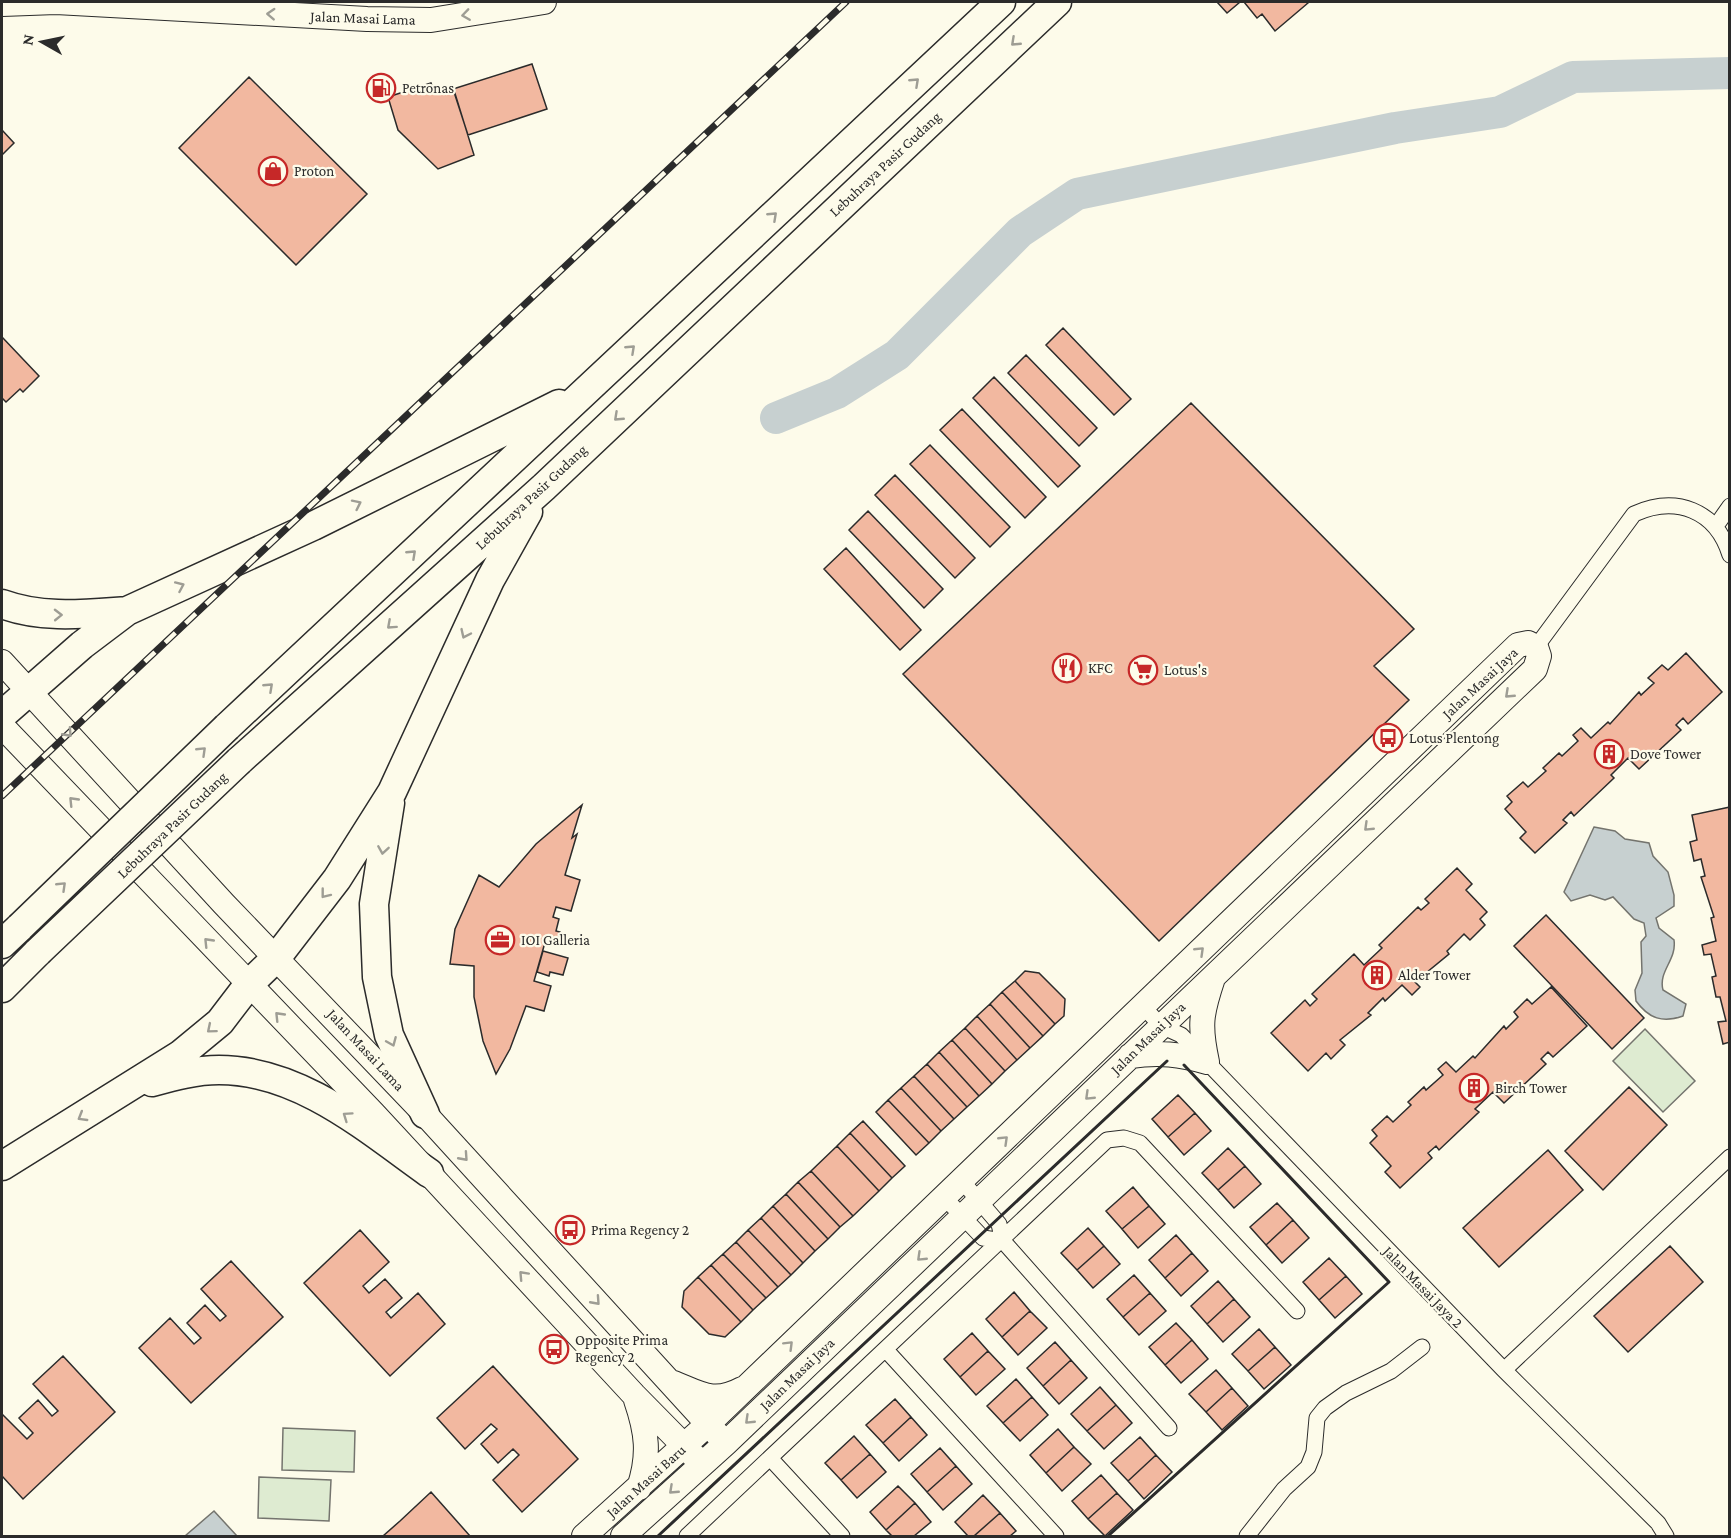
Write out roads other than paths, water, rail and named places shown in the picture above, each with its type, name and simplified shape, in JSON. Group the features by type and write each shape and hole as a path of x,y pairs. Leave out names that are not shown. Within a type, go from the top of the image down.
{"highway":[{"path":"11,936 227,727 1001,2"},
{"name":"Lebuhraya Pasir Gudang","path":"2,988 239,761 544,487 1057,2"},
{"path":"2,715 29,690 127,611 313,526 588,390"},
{"path":"2,1166 180,1055 220,1022 249,984 277,957 337,879 392,792 490,580 544,487"},
{"path":"2,604 26,612 53,616 127,611"},
{"path":"392,792 374,904 377,977 389,1035 425,1114"},
{"path":"132,1087 186,1073 219,1070 252,1074 289,1085 328,1102 429,1173"}],"main road":[{"name":"Jalan Masai Lama","path":"2,4 56,2 367,19 431,20 544,2"},
{"name":"Jalan Masai Jaya","path":"708,1424 1518,645 1528,643 1536,647 1539,656 1535,669 1213,976 1173,1024 1130,1056 726,1443"},
{"name":"Jalan Masai Lama","path":"2,662 224,904 425,1114 726,1443"},
{"path":"2,726 429,1173 634,1395 702,1464"},
{"path":"1130,1056 1170,1053 1207,1062 1202,1038 1201,1015 1213,976"},
{"path":"669,1381 711,1398 726,1398 747,1386"},
{"path":"634,1395 645,1427 648,1446 646,1467 639,1488"},
{"name":"Jalan Masai Baru","path":"584,1536 708,1424"},
{"name":"Jalan Masai Baru","path":"622,1536 726,1443"}],"street":[{"path":"1536,647 1634,514 1646,509 1672,506 1697,512 1724,535 1730,555"},
{"path":"1716,526 1730,506"},
{"name":"Jalan Masai Jaya 2","path":"1151,998 1207,1062 1504,1370 1658,1523 1666,1536"},
{"name":"Jalan Masai Jaya 2","path":"1151,998 1173,1024"},
{"path":"687,1536 1003,1241 1107,1140 1132,1139 1140,1143 1297,1311"},
{"path":"1504,1370 1730,1157"},
{"path":"953,1189 971,1209 983,1238 1003,1241"},
{"path":"953,1189 971,1209 999,1224 1003,1241 1169,1428"},
{"path":"1247,1536 1284,1489 1308,1467 1314,1452 1317,1418 1324,1408 1346,1393 1391,1371 1422,1347"},
{"path":"886,1350 1056,1536"},
{"path":"770,1458 842,1536"}],"waterway":[{"path":"776,418 837,393 897,355 1020,232 1077,194 1395,128 1500,112 1573,77 1730,73"}],"railway":[{"path":"2,796 846,2"}],"place":[{"name":"Petronas","path":"381,88"},
{"name":"Proton","path":"273,171"},
{"name":"KFC","path":"1067,668"},
{"name":"Lotus's","path":"1143,670"},
{"name":"Lotus Plentong","path":"1388,738"},
{"name":"Dove Tower","path":"1609,754"},
{"name":"IOI Galleria","path":"500,940"},
{"name":"Alder Tower","path":"1377,975"},
{"name":"Birch Tower","path":"1474,1088"},
{"name":"Prima Regency 2","path":"570,1230"},
{"name":"Opposite Prima Regency 2","path":"554,1349"}]}
